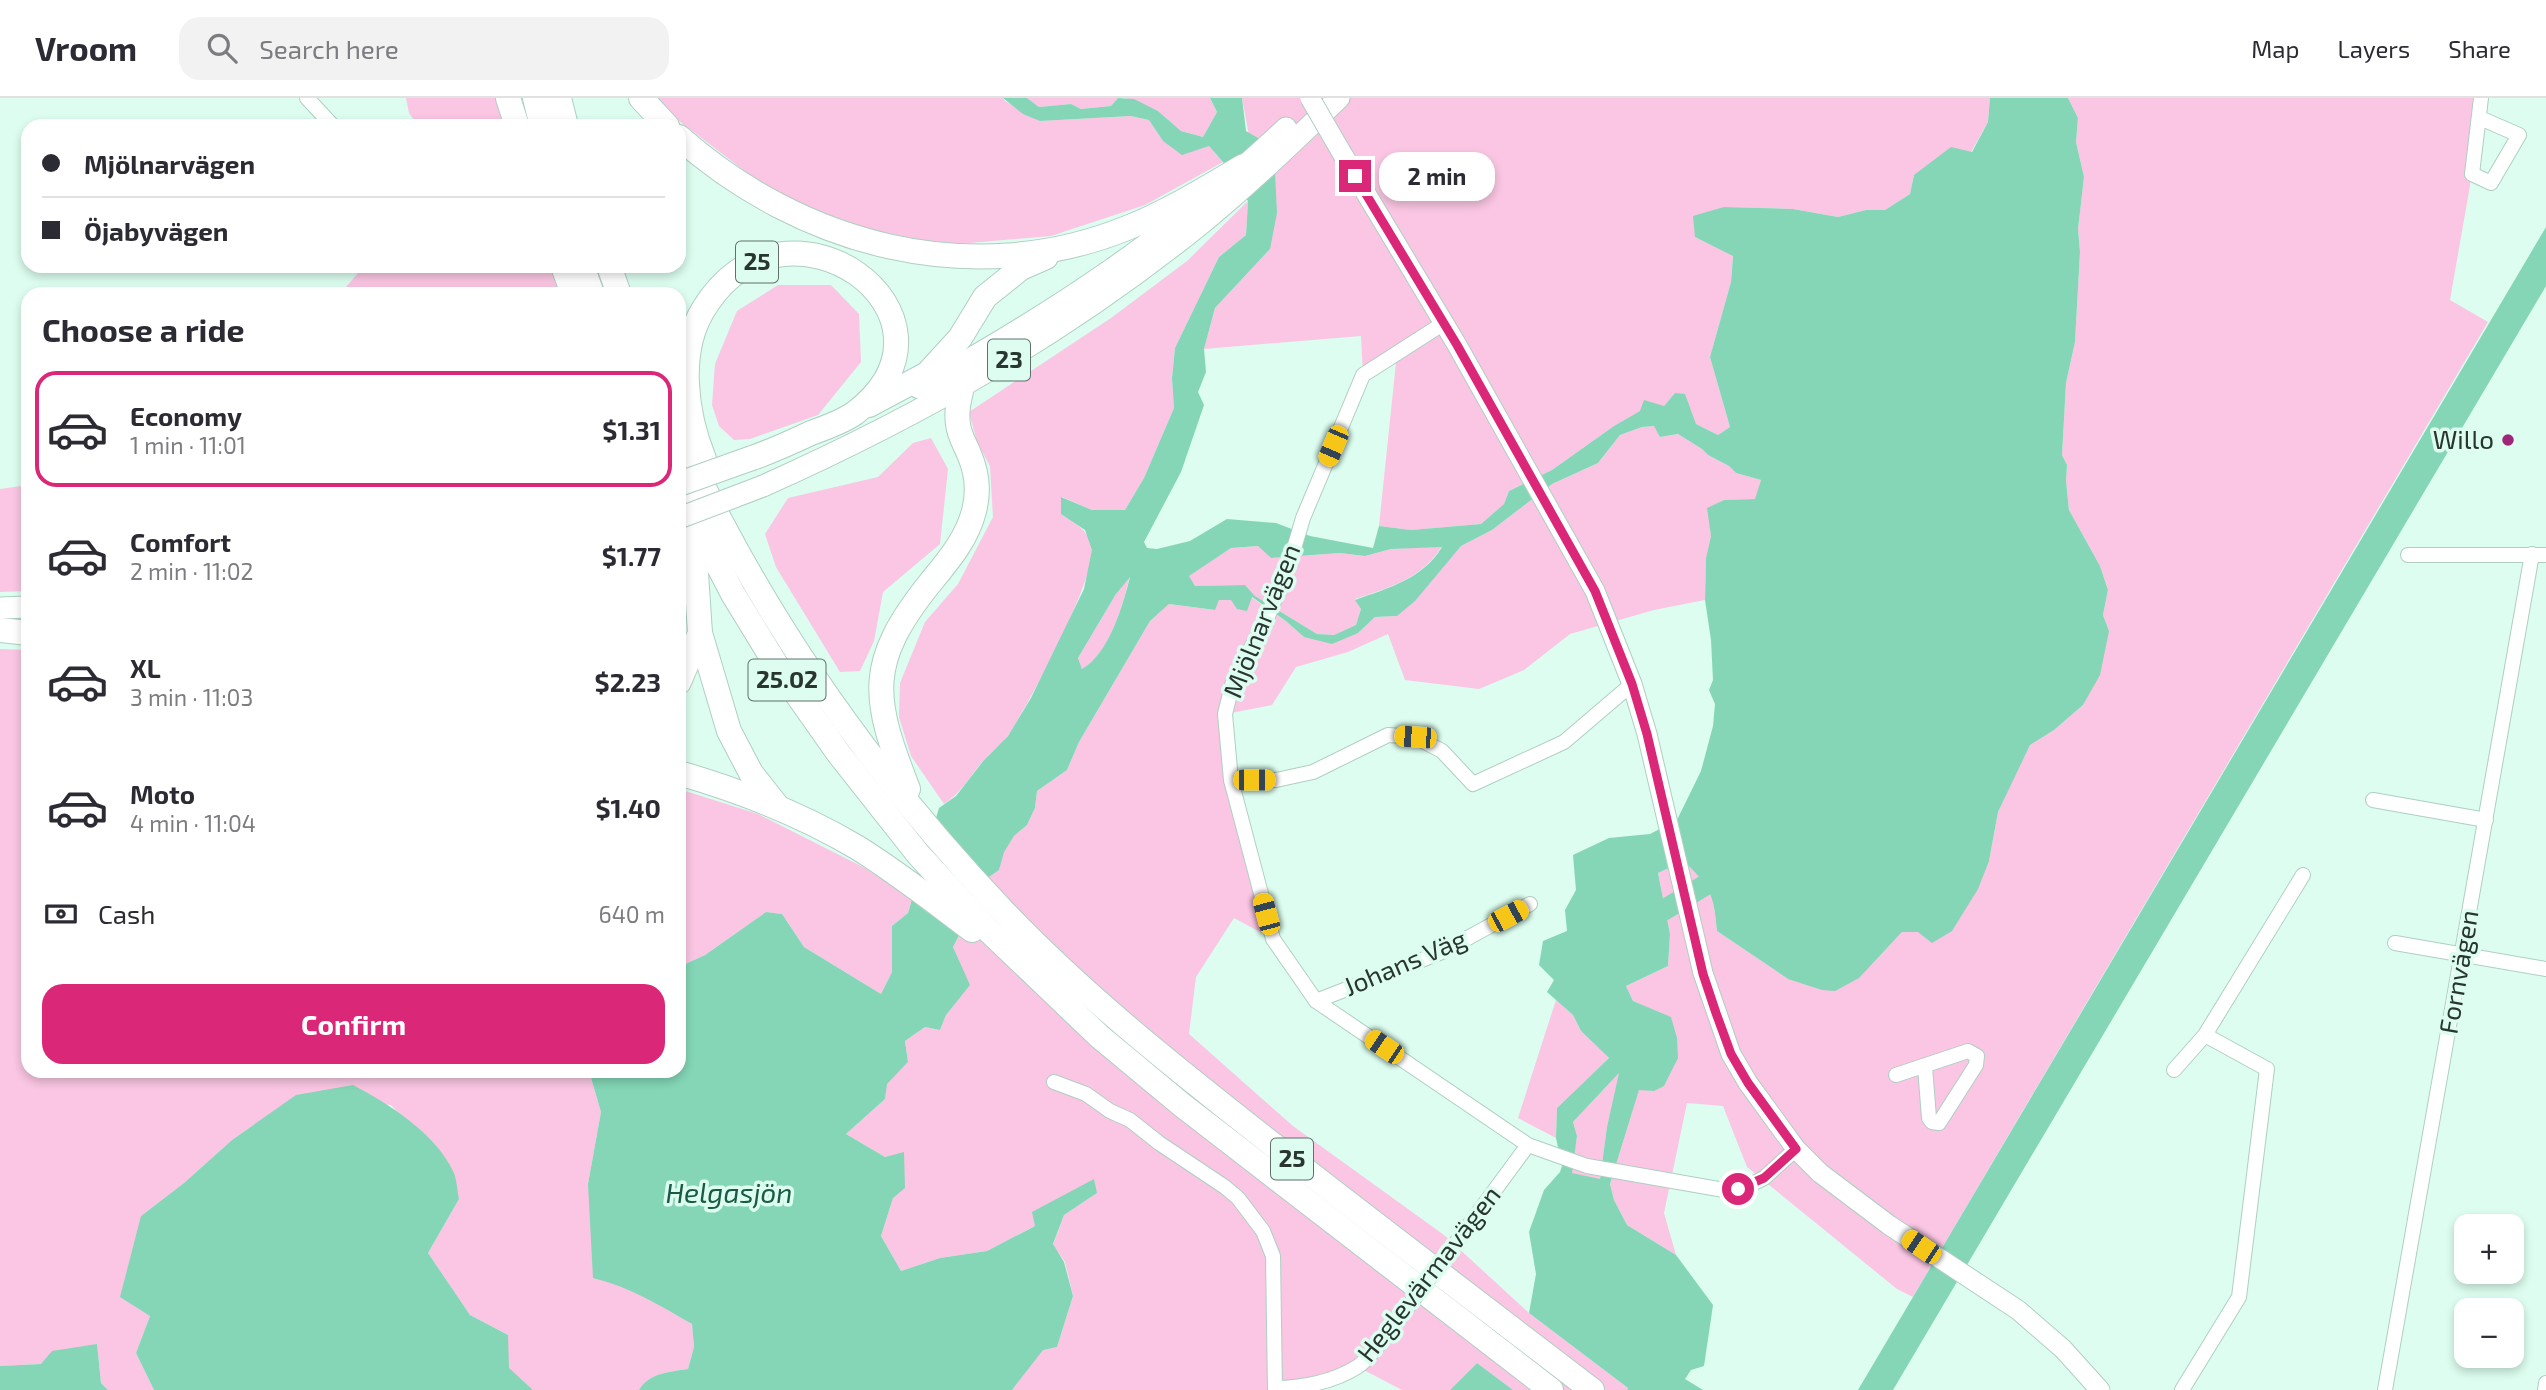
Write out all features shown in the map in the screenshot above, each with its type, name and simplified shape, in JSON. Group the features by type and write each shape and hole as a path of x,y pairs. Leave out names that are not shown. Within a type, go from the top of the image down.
{"highway":[{"path":"508,98 515,119"},
{"path":"535,98 540,119"},
{"path":"559,98 564,119"},
{"path":"641,98 660,119"},
{"path":"686,143 756,195 818,225 912,252 976,257 1037,253 1127,228 1224,187 1244,166"},
{"path":"686,483 757,470 928,374 960,338 985,297 1021,268 1066,247"},
{"name":"25","path":"839,424 881,386 889,372 896,343 888,308 869,283 840,262 806,253 787,254 752,264 722,284 697,318 688,352 687,372 697,442 709,472 720,520 799,654 858,738 922,820 991,926"},
{"path":"922,820 885,724 881,675 891,640 956,550 975,509 975,469 958,427 958,404 962,387"},
{"path":"686,450 720,520"},
{"name":"25.02","path":"686,505 733,594 777,666 839,754 918,854 991,926 1045,987"},
{"path":"686,552 696,573 700,633 729,731 751,773 778,808"},
{"path":"0,628 21,632"},
{"path":"686,666 700,633"},
{"name":"25","path":"686,775 778,808 858,848 906,880 1049,957 1116,1019 1196,1085 1592,1390"},
{"name":"25","path":"1045,987 1182,1105 1550,1390"}],"main road":[{"name":"23","path":"1244,166 1273,151 1318,98"},
{"name":"23","path":"839,424 952,370 1123,263 1339,98"},
{"name":"23","path":"686,514 757,470 868,438 1016,356 1115,289 1184,237 1224,187"},
{"path":"686,490 757,470"},
{"path":"0,608 21,607"},
{"path":"0,628 21,626"}],"street":[{"path":"307,98 326,119"},
{"path":"1310,98 1444,323 1595,591 1632,684 1647,734 1703,974 1731,1054 1748,1083 1796,1149 1820,1173 1848,1196 2040,1328 2082,1368 2100,1390"},
{"path":"2480,118 2481,98"},
{"name":"Mjölnarvägen","path":"1444,323 1363,375 1303,518 1290,562 1268,616 1245,656 1230,692 1225,714 1231,780 1273,939 1316,1001 1528,1145 1597,1168 1708,1188 1738,1189 1764,1178 1796,1149"},
{"name":"Fornvägen","path":"2385,1390 2486,820 2539,554 2408,555"},
{"path":"1231,780 1276,780 1313,772 1388,735 1415,737 1442,751 1473,784 1564,742 1632,684"},
{"path":"2373,800 2486,820"},
{"path":"2174,1070 2205,1035 2303,875"},
{"name":"Johans Väg","path":"1316,1001 1442,952 1530,904"},
{"path":"2395,943 2546,969"},
{"path":"2182,1390 2239,1297 2267,1069 2205,1035"},
{"path":"1896,1075 1968,1051 1977,1056 1976,1065 1940,1123 1932,1122 1929,1118 1925,1067"},
{"path":"1054,1082 1086,1094 1110,1111 1130,1120 1225,1187 1238,1198 1263,1231 1273,1255 1275,1389"},
{"name":"Heglevärmavägen","path":"1275,1389 1316,1384 1358,1367 1384,1339 1528,1145"},
{"path":"2545,1390 2546,1383"}],"shaded area":[{"path":"406,98 499,98 504,119 413,119"},
{"path":"658,98 1003,98 1040,121 1131,116 1149,120 1163,141 1209,146 1223,162 1145,205 1051,236 946,245 849,225 767,188 686,126 686,119 674,117"},
{"path":"1027,98 1118,98 1111,106 1081,109 1071,104 1039,107"},
{"path":"1126,98 1210,98 1217,112 1203,137 1181,131 1158,111"},
{"path":"1242,98 1990,98 1988,122 1971,152 1914,175 1910,194 1885,210 1866,210 1838,217 1793,209 1724,207 1695,237 1733,255 1731,282 1710,357 1730,427 1718,435 1696,424 1675,393 1664,406 1641,411 1614,426 1552,470 1509,491 1504,504 1481,524 1411,530 1379,526 1397,353 1363,375 1361,336 1204,349 1215,308 1270,249"},
{"path":"2068,98 2481,98 2472,174 2450,300 2488,322 1913,1297 1897,1289 1747,1167 1723,1106 1687,1103 1664,1213 1676,1255 1627,1225 1614,1200 1610,1184 1639,1089 1654,1091 1646,1007 1633,1001 1626,986 1668,966 1670,934 1658,873 1684,861 1709,892 1717,931 1788,979 1868,968 1902,932 1918,932 1989,861 1998,812 2030,745 2054,730 2083,705 2109,631 2103,615 2108,590 2100,566 2069,510 2067,465 2062,455 2066,383 2075,342 2080,252 2078,229 2084,177 2076,142 2078,118"},
{"path":"1248,201 1246,235 1219,257 1175,348 1172,378 1174,408 1144,478 1125,510 1092,510 1062,497 1061,514 1085,532 1092,548 1084,586 1045,670 1009,734 986,757 960,790 944,804 911,756 899,717 900,683 925,622 958,584 993,517 990,466 977,442 969,412 1111,318 1187,261"},
{"path":"358,273 552,273 558,287 346,287"},
{"path":"778,285 831,285 859,314 861,362 818,415 750,439 734,440 719,426 712,405 715,364 737,311"},
{"path":"1655,426 1660,437 1678,434 1736,473 1761,480 1756,499 1724,500 1708,508 1711,536 1706,558 1705,600 1654,610 1570,634 1524,670 1479,689 1405,680 1388,634 1348,652 1296,667 1272,705 1226,714 1231,780 1273,939 1234,918 1196,977 1189,1034 1293,1126 1444,1235 1529,1313 1628,1388 1627,1390 1513,1390 1477,1363 1450,1390 1402,1390 1358,1367 1275,1390 1012,1390 1043,1349 1057,1347 1073,1296 1065,1262 1053,1245 1064,1215 1097,1193 987,1251 940,1258 901,1271 881,1236 904,1153 885,1157 846,1134 885,1099 886,1084 908,1062 905,1041 925,1027 940,1030 946,1015 969,985 953,947 989,877 999,870 1003,852 1014,836 1027,825 1035,808 1037,791 1067,770 1079,742 1150,621 1169,604 1214,610 1219,600 1251,597 1304,637 1358,633 1375,617 1397,616 1461,546 1492,530 1552,484 1598,463 1620,435 1642,427"},
{"path":"931,438 948,469 940,544 883,592 874,641 860,671 840,672 776,567 765,534 788,498 878,477 913,443"},
{"path":"21,486 21,591 0,592 0,489"},
{"path":"1259,546 1271,558 1340,553 1365,556 1391,549 1442,546 1415,574 1392,586 1355,599 1361,609 1356,625 1334,635 1317,634 1255,596 1245,585 1195,586 1188,576 1231,548"},
{"path":"1130,575 1108,640 1092,662 1082,669 1078,658"},
{"path":"0,649 21,650 21,1078 591,1078 601,1112 588,1184 615,1283 640,1293 692,1324 694,1347 688,1369 654,1377 639,1390 533,1390 508,1368 508,1335 470,1315 428,1253 459,1199 403,1118 391,1105 296,1096 232,1140 184,1183 141,1216 150,1316 136,1353 154,1390 108,1390 101,1383 97,1344 41,1364 0,1366"},
{"path":"686,791 758,814 863,867 912,899 908,913 892,926 892,972 881,994 804,947 782,914 766,912 705,955 686,964"},
{"path":"1556,1000 1573,1015 1581,1031 1609,1058 1557,1108 1556,1138 1518,1118"},
{"path":"1620,1072 1607,1127 1600,1180 1571,1173 1577,1136 1573,1122"}],"water":[{"name":"Helgasjön","path":"1003,98 1027,98 1039,107 1071,104 1081,109 1111,106 1118,98 1134,99 1158,111 1181,131 1203,137 1217,112 1210,98 1242,98 1246,131 1258,138 1275,173 1277,213 1270,249 1215,308 1204,349 1206,372 1198,392 1204,405 1181,472 1144,542 1147,548 1157,549 1190,541 1227,519 1276,523 1310,536 1373,548 1379,526 1411,530 1481,524 1504,504 1509,491 1552,470 1640,411 1644,400 1664,406 1675,393 1685,394 1696,424 1718,435 1730,427 1710,357 1731,282 1733,256 1695,237 1693,216 1724,207 1793,209 1838,217 1866,210 1885,210 1910,194 1914,175 1951,147 1972,152 1988,122 1990,98 2068,98 2078,118 2076,142 2084,177 2078,229 2080,252 2075,342 2066,383 2062,455 2067,465 2069,510 2100,566 2108,590 2103,615 2109,631 2100,675 2083,705 2054,730 2030,745 1998,812 1989,861 1978,889 1952,931 1932,943 1918,932 1902,932 1859,978 1835,991 1822,990 1788,979 1717,931 1709,892 1684,861 1658,873 1670,934 1668,966 1626,986 1633,1001 1671,1017 1677,1038 1678,1058 1664,1086 1654,1091 1639,1090 1610,1184 1614,1200 1627,1225 1676,1255 1713,1305 1704,1366 1691,1370 1685,1379 1703,1390 1627,1390 1628,1388 1529,1313 1536,1274 1529,1232 1544,1190 1562,1166 1556,1138 1557,1108 1609,1058 1581,1031 1573,1015 1547,992 1554,980 1539,965 1543,941 1567,931 1565,910 1576,890 1573,855 1609,838 1650,834 1677,820 1701,771 1713,726 1715,704 1709,690 1713,680 1705,600 1706,558 1711,536 1707,508 1724,500 1755,499 1761,480 1736,473 1678,434 1660,437 1654,426 1642,427 1620,435 1598,463 1552,484 1492,530 1461,546 1415,601 1397,616 1375,617 1358,633 1332,644 1304,637 1252,597 1247,611 1237,609 1231,600 1219,600 1215,610 1169,604 1150,621 1079,742 1067,770 1037,791 1035,808 1027,825 1014,836 1004,852 999,870 989,877 953,947 970,985 946,1015 940,1030 925,1027 905,1041 908,1062 887,1084 885,1099 846,1134 885,1157 904,1152 905,1188 893,1198 881,1236 901,1271 940,1258 987,1251 1035,1226 1032,1212 1094,1179 1097,1193 1064,1215 1053,1244 1064,1262 1073,1296 1057,1347 1043,1350 1012,1390 639,1390 654,1377 688,1369 694,1347 692,1324 656,1303 593,1278 588,1184 601,1112 591,1078 686,1078 686,964 705,955 766,912 782,914 804,947 881,994 892,972 892,926 908,913 939,808 956,796 984,760 1008,736 1031,698 1084,589 1092,550 1085,530 1061,514 1061,497 1092,510 1125,510 1144,478 1174,408 1172,378 1175,348 1219,257 1246,235 1248,201 1223,162 1209,146 1182,155 1163,141 1149,120 1131,116 1040,121 1023,114","holes":["1258,546 1271,558 1340,553 1365,556 1391,549 1442,547 1415,575 1355,600 1361,609 1356,625 1334,635 1317,634 1255,596 1245,585 1195,586 1189,576 1231,548","1130,577 1114,628 1100,652 1082,669 1078,658 1116,594","1619,1073 1607,1127 1600,1179 1572,1173 1577,1136 1573,1122"]},
{"path":"2546,227 2546,286 1893,1390 1858,1390"},
{"path":"353,1085 410,1121 445,1157 454,1174 459,1199 428,1253 470,1315 508,1335 509,1368 533,1390 154,1390 136,1353 150,1316 120,1297 141,1216 184,1183 232,1140 296,1095"},
{"path":"97,1344 101,1383 108,1390 0,1390 0,1366 41,1364 52,1351"},
{"path":"1477,1363 1513,1390 1450,1390"}],"waterway":[{"path":"1641,924 1730,870"}],"place":[{"name":"Willo","path":"2508,440"}],"route":[{"path":"1355,176 1457,345 1578,559 1615,638 1647,734 1703,974 1716,1013 1731,1054 1748,1083 1796,1149 1764,1178 1738,1189"}]}
